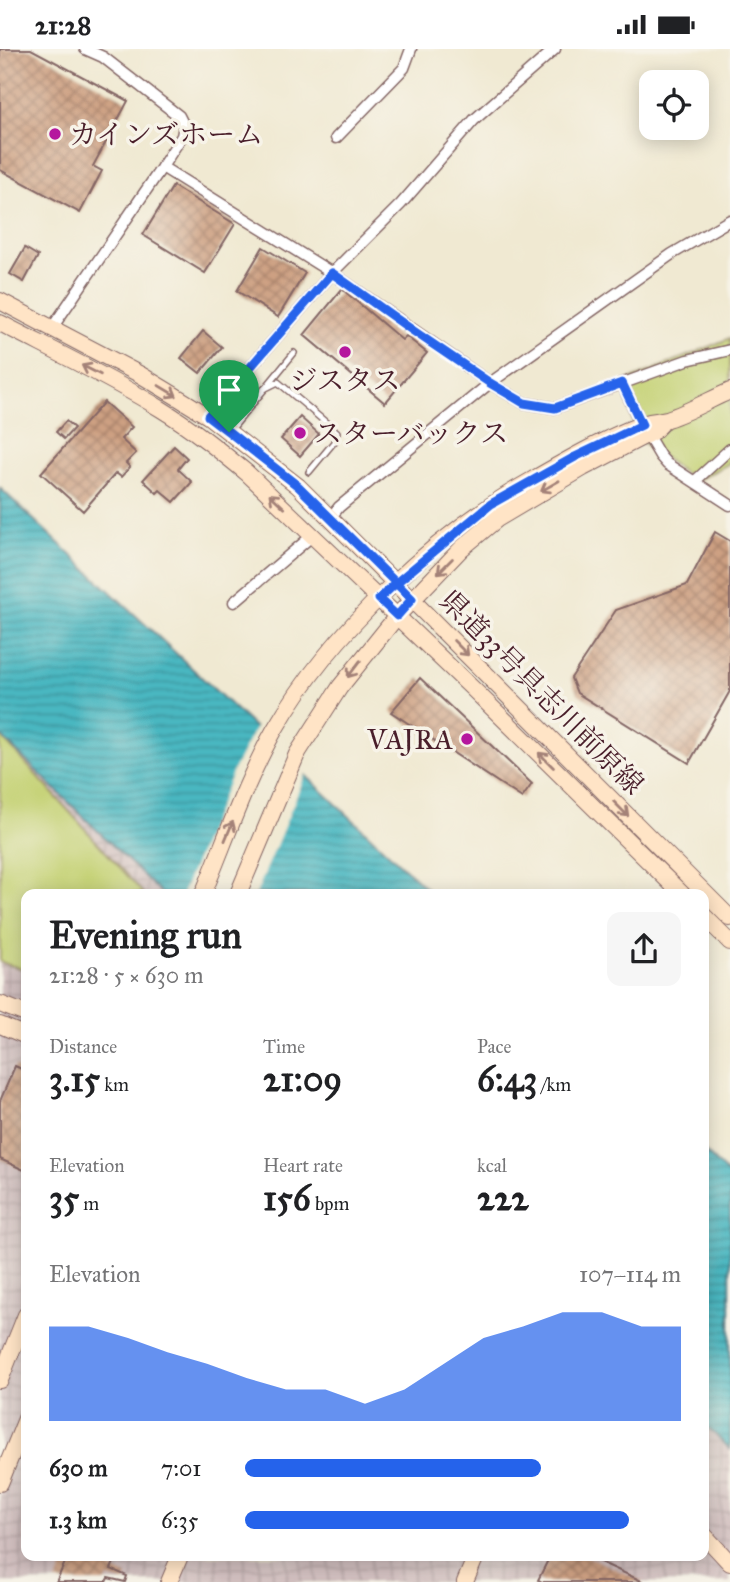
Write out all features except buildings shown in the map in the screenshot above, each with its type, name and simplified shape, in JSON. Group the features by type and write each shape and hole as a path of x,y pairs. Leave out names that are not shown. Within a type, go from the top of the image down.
{"main road":[{"name":"県道33号具志川前原線","path":"0,301 141,375 208,416 298,486 701,889"},
{"name":"県道33号具志川前原線","path":"0,323 163,410 247,473 677,889"},
{"path":"205,889 274,731 316,667 349,628 379,599 491,504 553,468 730,391"},
{"path":"240,889 297,754 340,687 412,599 478,533 530,498 652,427"},
{"name":"県道33号具志川前原線","path":"709,897 730,918"},
{"path":"709,921 730,942"},
{"path":"0,1004 21,1012"},
{"path":"0,1025 21,1034"},
{"path":"0,1380 21,1328"},
{"path":"0,1483 21,1431"},
{"path":"709,1540 730,1563"},
{"path":"169,1582 178,1561"},
{"path":"465,1582 474,1561"}],"street":[{"path":"52,328 162,167 182,136 184,126 179,115 106,53 85,49"},
{"path":"336,138 404,68 411,49"},
{"path":"208,416 332,273 401,204 474,120 555,49"},
{"path":"162,167 332,273 490,383 524,403 555,408 687,361 730,350"},
{"path":"331,517 339,507 490,383 672,254 730,220"},
{"path":"622,383 652,427 660,456 730,505"},
{"path":"695,481 730,449"},
{"path":"234,601 313,535"}],"lane":[{"path":"229,432 294,353"},
{"path":"264,389 278,382 337,432 334,442 309,472"}],"shaded area":[{"path":"0,736 157,889 21,889 21,1561 709,1561 709,1429 730,1450 730,1582 0,1582"}],"green space":[{"path":"730,338 730,463 695,481 638,439 622,383"},
{"path":"0,735 139,889 21,889 21,968 0,962"}],"water":[{"path":"0,488 427,889 157,889 0,735"},
{"path":"709,1156 730,1176 730,1449 709,1429"}],"pier":[{"path":"257,724 307,771 258,889 184,889 234,768"}],"place":[{"name":"カインズホーム","path":"55,134"},
{"name":"ジスタス","path":"345,352"},
{"name":"スターバックス","path":"300,433"},
{"name":"VAJRA","path":"467,739"}],"route":[{"path":"229,432 208,416 332,273 490,383 524,403 555,408 622,383 642,425 532,480 475,516 396,583 412,599 397,616 379,599 396,583 298,486 229,432"}]}
